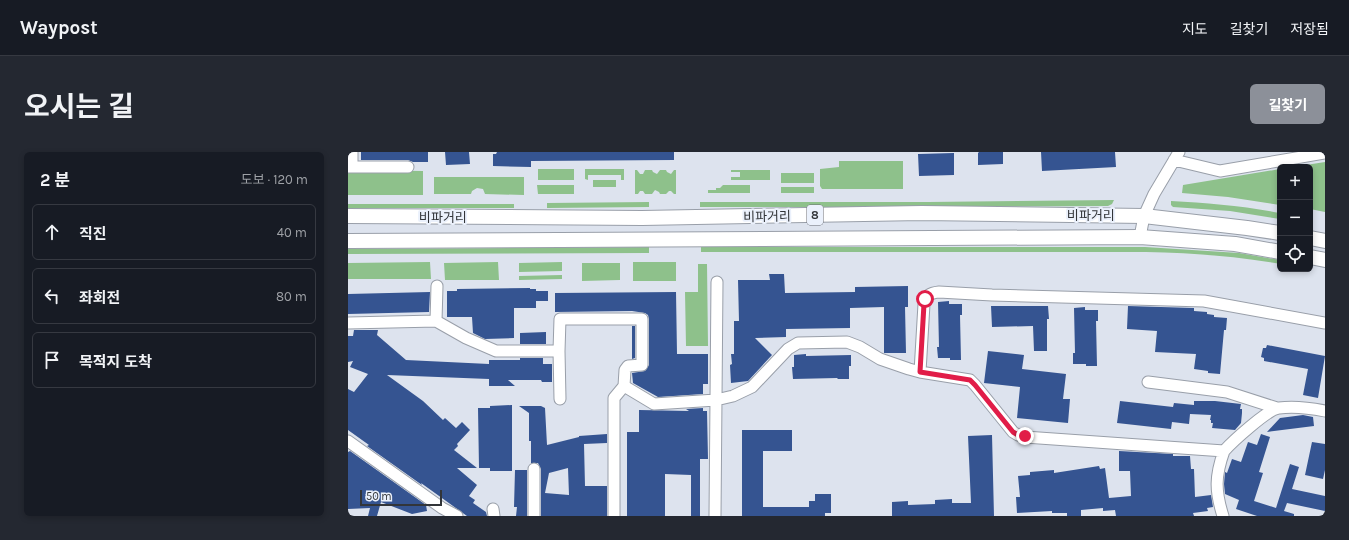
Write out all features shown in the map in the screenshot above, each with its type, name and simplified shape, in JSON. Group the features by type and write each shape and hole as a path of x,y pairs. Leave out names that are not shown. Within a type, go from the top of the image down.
{"main road":[{"name":"비파거리","path":"348,216 642,218 922,213 1144,216 1277,233"},
{"name":"비파거리","path":"348,241 1140,237 1235,244 1277,251"},
{"path":"1313,239 1325,241"},
{"path":"1313,258 1325,260"}],"street":[{"path":"352,152 350,167 408,167"},
{"path":"1140,237 1144,216 1154,194 1177,156 1220,171 1325,153"},
{"path":"715,516 717,282"},
{"path":"436,321 437,286"},
{"path":"920,372 924,304 927,296 932,293 939,292 1204,301 1325,323"},
{"path":"560,399 560,319 642,320 642,365 628,366 624,370 624,386 614,398 614,516"},
{"path":"348,323 436,321 466,338 496,352 559,352"},
{"path":"624,386 654,404 716,400 733,396 752,387 788,349 798,343 847,342 860,347 880,359 920,372 970,380 979,389 1007,425 1018,435 1224,451"},
{"path":"1148,382 1227,392 1277,408 1303,407 1325,411"},
{"path":"1223,516 1219,504 1216,480 1218,467 1224,451 1232,442 1277,408"},
{"path":"348,440 442,508 457,516"},
{"path":"534,469 534,516"}],"green space":[{"path":"839,161 903,161 903,189 822,189 820,186 820,169 839,167"},
{"path":"1325,162 1325,212 1313,210 1312,164"},
{"path":"538,169 574,169 574,180 538,180"},
{"path":"585,169 624,169 624,180 621,180 621,175 588,175 588,180 585,179"},
{"path":"1277,169 1277,205 1228,197 1182,193 1183,185"},
{"path":"348,170 423,171 423,195 348,195"},
{"path":"635,170 637,170 640,174 643,174 645,170 652,170 657,174 660,170 666,170 671,174 674,170 676,170 676,194 669,191 666,194 660,194 655,190 652,194 645,194 643,191 640,191 638,194 635,194"},
{"path":"731,170 770,170 770,180 731,180 731,177 740,177 740,172 731,172"},
{"path":"781,173 814,173 814,183 781,183"},
{"path":"434,177 524,177 524,195 485,194 483,189 477,188 472,191 471,194 434,194"},
{"path":"593,180 616,180 616,187 593,187"},
{"path":"537,185 574,185 574,194 538,194"},
{"path":"723,185 750,185 750,193 708,193 708,190 716,190 716,188 720,188"},
{"path":"781,187 814,187 814,193 781,193"},
{"path":"1114,200 1112,204 1108,206 700,207 700,202"},
{"path":"1171,201 1226,205 1277,213 1277,219 1230,211 1173,207 1171,205"},
{"path":"649,202 649,207 547,208 547,203"},
{"path":"348,204 514,204 514,208 348,208"},
{"path":"649,247 649,253 348,254 348,249"},
{"path":"701,247 1145,247 1239,253 1277,259 1277,263 1230,257 1163,252 701,252"},
{"path":"430,262 431,279 348,279 348,263"},
{"path":"498,262 499,280 445,280 444,263"},
{"path":"562,262 562,271 519,272 519,263"},
{"path":"633,262 676,262 676,281 633,281"},
{"path":"582,263 620,263 620,280 582,281"},
{"path":"698,264 707,264 708,346 686,346 685,292 698,292"},
{"path":"562,275 562,279 519,280 519,276"}],"building":[{"path":"361,152 428,152 428,162 413,162 408,160 361,160"},
{"path":"445,152 469,152 470,164 446,165"},
{"path":"497,152 674,152 674,160 531,161 531,167 493,166 493,154 496,154"},
{"path":"979,152 1003,152 1003,164 978,165"},
{"path":"1041,152 1115,152 1116,167 1042,171"},
{"path":"954,153 954,175 919,176 918,154"},
{"path":"769,274 784,274 785,293 855,292 855,287 908,286 908,307 905,307 906,353 884,353 884,307 850,308 850,328 786,329 786,337 755,338 772,355 748,381 731,383 730,365 732,364 731,354 734,354 734,321 739,321 738,280 770,280"},
{"path":"457,289 536,289 536,291 548,291 548,301 536,301 536,308 514,308 514,338 485,339 473,333 472,317 447,317 447,291 457,291"},
{"path":"430,292 429,312 348,314 348,294"},
{"path":"676,292 677,354 708,354 708,384 703,384 703,394 658,397 633,383 632,373 645,371 649,365 649,319 648,315 645,313 632,311 555,312 555,293"},
{"path":"949,301 949,304 962,304 962,315 960,315 961,360 938,358 938,302"},
{"path":"991,306 1048,306 1049,319 1047,319 1047,351 1034,351 1033,326 992,327"},
{"path":"1128,306 1194,308 1194,311 1207,312 1207,314 1214,315 1214,317 1227,318 1226,330 1224,330 1220,374 1208,373 1208,371 1194,369 1196,354 1155,352 1157,331 1127,329"},
{"path":"1085,307 1085,310 1098,310 1098,321 1096,321 1097,366 1073,364 1073,353 1075,353 1074,308"},
{"path":"632,326 635,326 635,358 632,359"},
{"path":"354,330 378,330 377,335 406,360 489,364 489,360 543,358 543,364 552,364 552,382 542,382 541,380 508,380 515,386 489,386 489,379 387,375 423,401 443,420 445,418 456,428 462,422 470,430 457,444 458,446 454,450 477,468 457,468 477,485 469,496 475,500 473,503 486,512 487,516 467,516 367,446 369,445 348,430 348,389 354,392 368,374 350,367 353,361 348,362 348,336 353,336"},
{"path":"546,332 546,344 520,344 520,333"},
{"path":"1267,345 1325,356 1318,398 1303,395 1308,369 1264,361 1264,358 1261,357 1263,348 1266,348"},
{"path":"988,351 1024,355 1022,369 1066,374 1063,399 1070,399 1068,423 1017,418 1020,387 984,383"},
{"path":"806,354 806,356 851,355 849,379 793,379 792,367 794,367 794,355"},
{"path":"1120,401 1173,407 1174,403 1194,405 1194,401 1215,401 1241,404 1241,423 1235,430 1212,428 1213,423 1211,423 1210,420 1211,415 1190,414 1189,424 1172,422 1171,429 1117,423"},
{"path":"512,405 512,471 490,471 490,468 479,468 478,408"},
{"path":"519,406 541,406 545,408 547,445 579,436 607,434 607,443 584,444 585,486 607,486 607,516 541,516 541,469 538,463 531,463 529,413","holes":["568,468 569,495 545,493 549,473"]},
{"path":"703,408 703,411 707,411 708,459 700,459 700,516 691,516 691,475 665,474 665,516 627,516 627,432 639,432 639,410 689,411 686,409"},
{"path":"1303,415 1313,417 1314,426 1267,432 1280,418"},
{"path":"742,430 792,430 792,451 763,451 763,507 809,507 809,501 815,501 815,494 831,494 831,513 825,513 825,516 742,516"},
{"path":"1261,434 1270,437 1259,472 1263,473 1254,501 1276,508 1290,464 1299,467 1292,489 1325,496 1325,511 1287,503 1284,511 1294,514 1294,516 1257,516 1236,509 1239,500 1225,494 1225,472 1227,473 1232,459 1241,462 1248,442 1257,445"},
{"path":"992,435 994,516 892,516 892,502 908,501 908,505 935,504 935,500 952,499 952,503 971,503 968,436"},
{"path":"1312,442 1325,444 1325,470 1323,479 1305,475"},
{"path":"350,451 426,505 427,511 412,514 381,502 377,516 368,516 370,508 348,509 348,452"},
{"path":"1119,451 1190,456 1191,469 1194,469 1195,497 1211,495 1213,507 1207,508 1208,511 1193,513 1194,516 1116,516 1115,510 1103,511 1103,508 1081,510 1081,516 1067,516 1067,513 1052,513 1052,511 1017,513 1016,497 1020,497 1018,476 1030,475 1030,472 1054,470 1054,473 1099,466 1100,469 1105,468 1109,498 1131,496 1130,471 1119,471"},
{"path":"515,470 527,470 527,516 516,516 517,507 514,507"}],"route":[{"path":"925,299 920,372 970,380 1013,432 1018,435 1025,436"}]}
